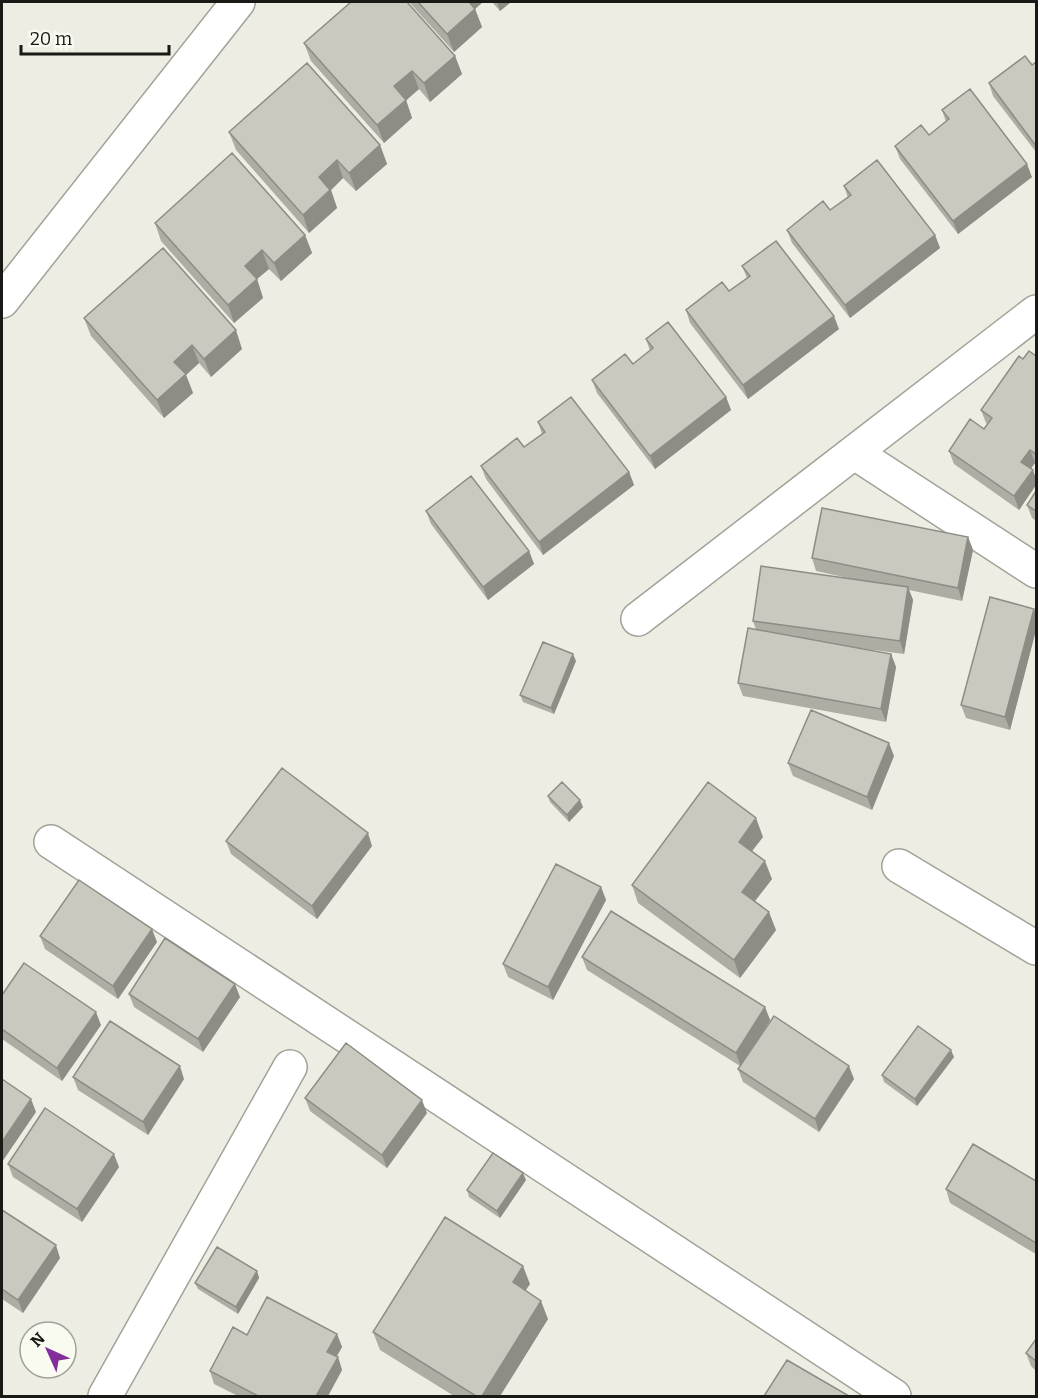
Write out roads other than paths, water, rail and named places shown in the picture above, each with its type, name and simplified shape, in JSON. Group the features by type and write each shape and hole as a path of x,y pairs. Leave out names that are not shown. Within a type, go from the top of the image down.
{"street":[{"path":"2,301 238,2"},
{"path":"638,619 1036,312"},
{"path":"855,453 1036,571"},
{"path":"51,842 894,1396"},
{"path":"899,866 1036,948"},
{"path":"105,1396 291,1067"}]}
